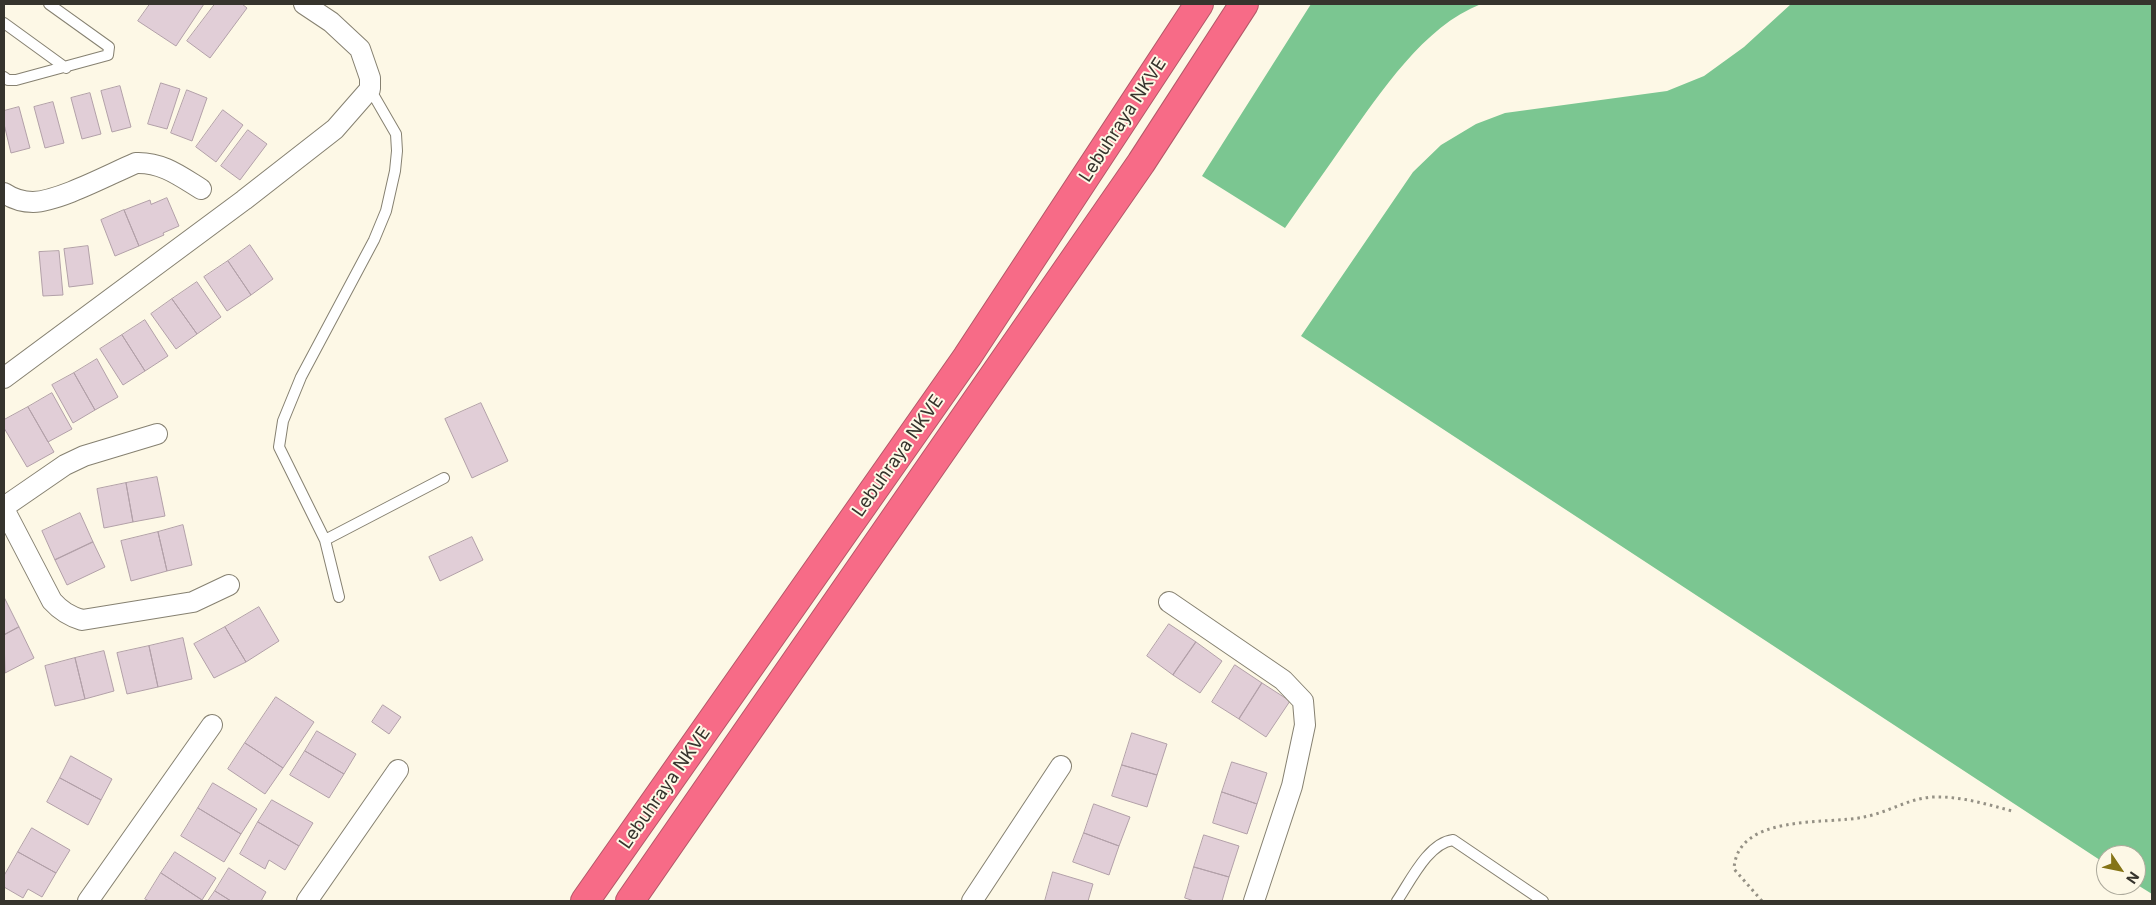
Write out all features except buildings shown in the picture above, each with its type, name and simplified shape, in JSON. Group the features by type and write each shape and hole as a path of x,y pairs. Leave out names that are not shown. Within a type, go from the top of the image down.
{"highway":[{"name":"Lebuhraya NKVE","path":"585,901 967,357 1200,4"},
{"name":"Lebuhraya NKVE","path":"630,901 1135,171 1244,4"}],"street":[{"path":"4,378 244,200 335,129 370,89 370,78 360,49 331,22 304,4"},
{"path":"4,193 13,199 33,202 52,199 136,163 150,162 166,167 201,189"},
{"path":"157,434 84,456 65,465 4,508 52,601 60,610 71,617 82,620 193,602 229,585"},
{"path":"1169,602 1283,680 1303,701 1305,725 1292,786 1254,901"},
{"path":"88,901 212,726"},
{"path":"972,901 1061,766"},
{"path":"307,901 398,770"}],"lane":[{"path":"4,77 8,80 16,80 66,68 108,55 109,47 49,4"},
{"path":"4,24 66,68"},
{"path":"339,597 325,540 279,447 279,438 283,421 301,377 374,240 386,212 395,172 396,134 370,89"},
{"path":"325,540 444,478"},
{"path":"1397,901 1430,852 1441,843 1453,840 1543,901"}],"path":[{"path":"1762,901 1734,869 1735,857 1748,839 1777,827 1820,820 1864,817 1892,807 1932,797 1971,800 2012,811"}],"green space":[{"path":"1311,4 1481,4 1460,14 1441,28 1405,62 1374,102 1285,228 1202,176"},
{"path":"1791,4 2152,4 2152,894 2146,890 2146,845 2096,845 2096,857 1301,336 1413,172 1441,145 1476,124 1505,113 1667,91 1704,76 1744,47"}]}
